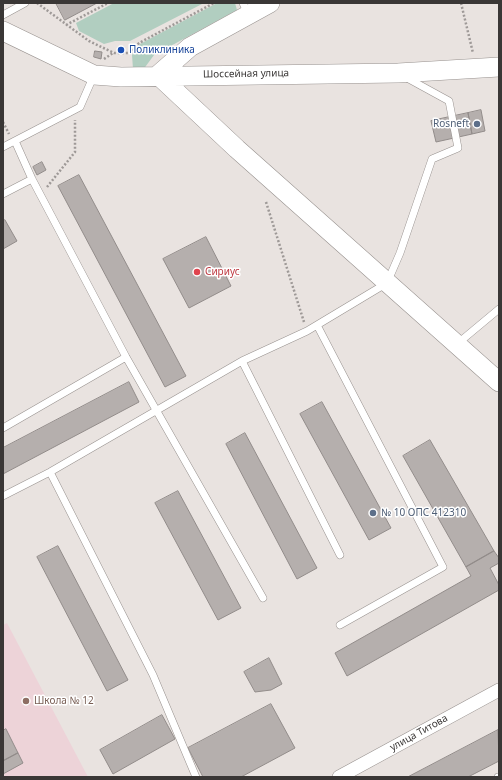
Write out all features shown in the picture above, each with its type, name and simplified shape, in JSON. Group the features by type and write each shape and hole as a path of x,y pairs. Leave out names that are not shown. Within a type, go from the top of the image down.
{"street":[{"path":"270,3 246,9 190,47 158,75 237,149 499,382"},
{"name":"Шоссейная улица","path":"3,31 94,74 121,77 158,75 398,73 499,67"},
{"name":"улица Титова","path":"339,777 499,690"}],"lane":[{"path":"3,15 25,3"},
{"path":"3,496 50,472 242,360 307,331 387,283 417,207 432,159 458,148 449,101 398,73"},
{"path":"3,147 80,107 94,74"},
{"path":"15,141 32,179 126,357 263,598"},
{"path":"3,194 32,179"},
{"path":"456,344 499,309"},
{"path":"317,325 443,567 340,626"},
{"path":"3,428 126,357"},
{"path":"242,360 340,555"},
{"path":"50,472 153,675 196,777"}],"path":[{"path":"37,3 89,41 114,53 131,53 138,43 214,3"},
{"path":"66,25 108,3"},
{"path":"461,3 476,68"},
{"path":"41,194 75,152 75,118 80,107"},
{"path":"266,202 307,331"}],"shaded area":[{"name":"Школа № 12","path":"7,623 88,777 3,777 3,625"}],"green space":[{"path":"114,3 204,3 130,41 115,41 104,44 79,31 76,23"},
{"path":"217,3 235,3 237,10 154,55 143,70 133,69 132,55 140,44"}],"building":[{"path":"56,3 97,3 65,20"},
{"path":"95,51 102,52 101,59 94,57"},
{"path":"481,110 485,131 472,134 468,113"},
{"path":"468,113 472,134 436,142 431,121"},
{"path":"42,162 46,170 37,175 33,167"},
{"path":"79,175 186,376 165,387 58,186"},
{"path":"5,220 17,241 3,249 3,221"},
{"name":"Сириус","path":"206,237 231,286 189,308 163,259"},
{"path":"129,382 139,402 3,474 3,448"},
{"path":"322,402 391,528 369,540 300,414"},
{"path":"245,433 317,568 297,579 226,444"},
{"path":"430,440 494,551 466,567 403,456"},
{"path":"178,491 241,608 218,620 155,503"},
{"path":"58,546 128,680 107,691 37,557"},
{"path":"494,551 499,558 499,563 490,568 499,585 499,590 347,676 335,653 471,576 466,567"},
{"path":"269,658 282,684 271,690 255,692 244,672"},
{"path":"271,704 295,748 241,777 203,777 188,748"},
{"path":"162,715 175,739 113,774 100,750"},
{"path":"6,729 18,753 3,761 3,731"},
{"path":"498,730 499,761 468,777 408,777"},
{"path":"18,753 23,763 3,774 3,761"}],"place":[{"name":"Поликлиника","path":"121,50"},
{"name":"Rosneft","path":"477,124"},
{"name":"Сириус","path":"197,272"},
{"name":"№ 10 ОПС 412310","path":"373,513"},
{"name":"Школа № 12","path":"26,701"}]}
